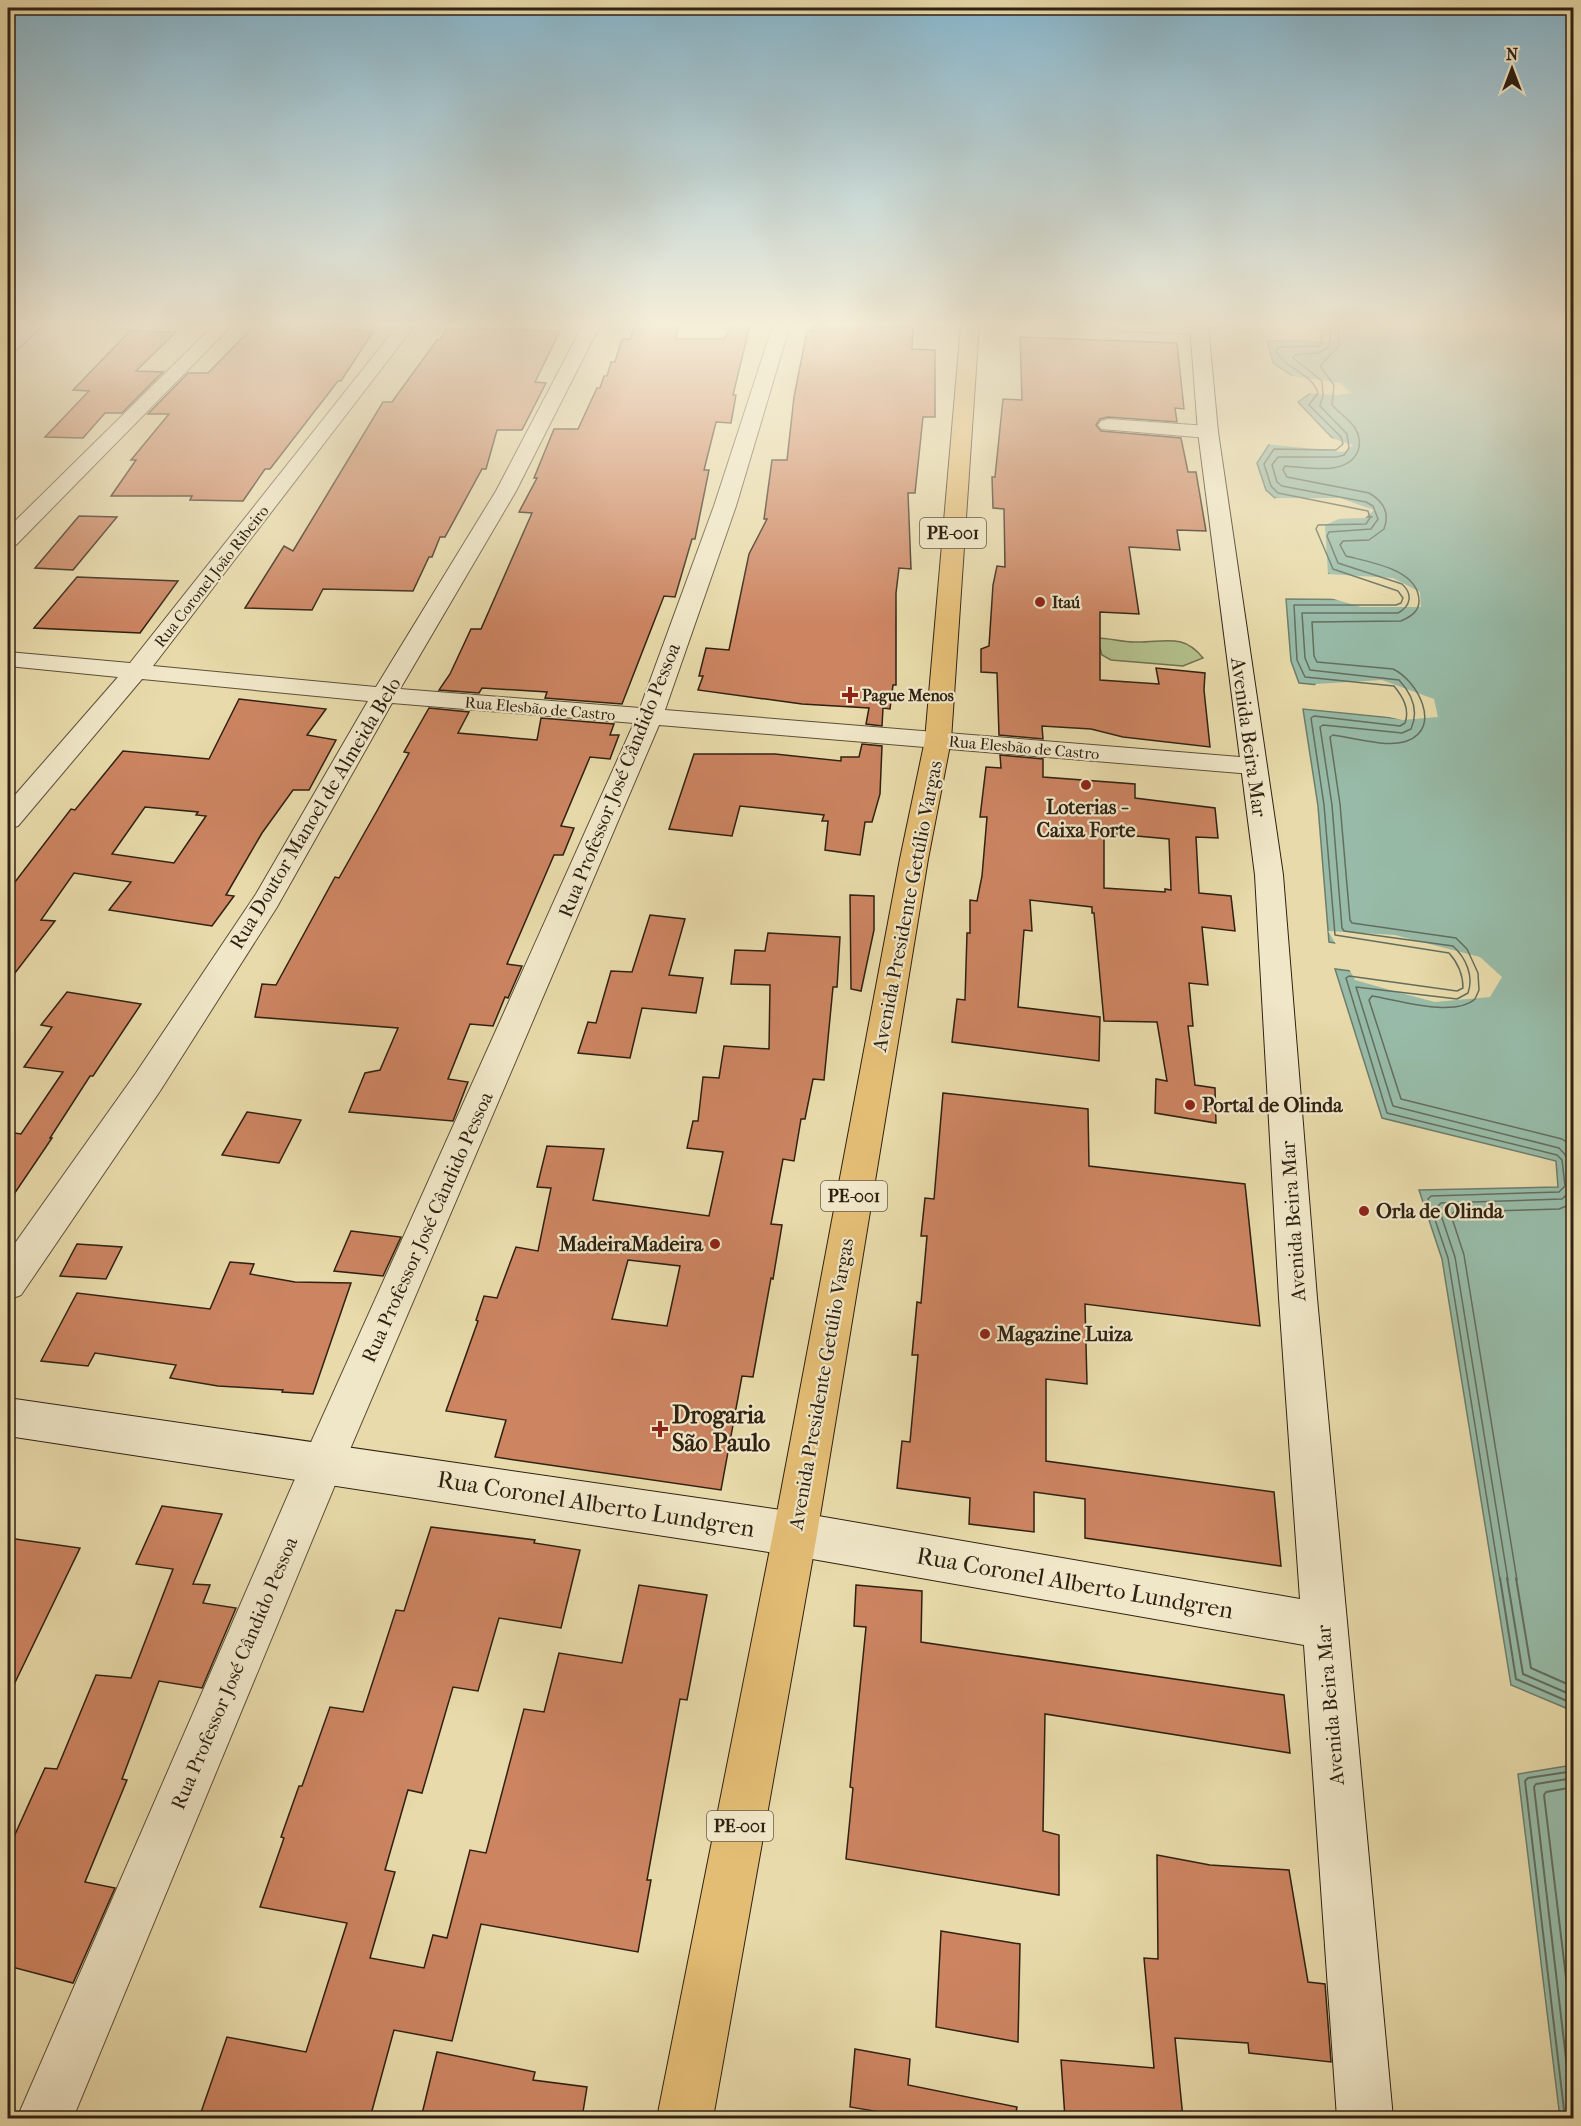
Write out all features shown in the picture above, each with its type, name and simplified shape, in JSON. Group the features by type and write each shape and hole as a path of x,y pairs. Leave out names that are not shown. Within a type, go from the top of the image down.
{"main road":[{"name":"Avenida Presidente Getúlio Vargas","path":"685,2118 795,1534 912,871 938,740 962,424"}],"street":[{"path":"8,540 124,424"},
{"name":"Rua Coronel João Ribeiro","path":"8,820 137,670 329,424"},
{"name":"Rua Doutor Manoel de Almeida Belo","path":"8,1283 148,1082 273,890 384,695 506,490 540,424"},
{"name":"Rua Professor José Cândido Pessoa","path":"45,2118 323,1463 650,716 725,506 751,424"},
{"name":"Avenida Beira Mar","path":"1207,424 1252,766 1269,875 1324,1626 1365,2118"},
{"path":"1108,425 1208,432"},
{"name":"Rua Elesbão de Castro","path":"8,659 384,695 1252,766"},
{"name":"Rua Coronel Alberto Lundgren","path":"8,1417 795,1534 1324,1626"}],"green space":[{"path":"1097,638 1129,642 1180,642 1188,645 1203,658 1183,666 1111,660 1102,655"}],"water":[{"path":"1319,424 1573,424 1573,1711 1511,1685 1442,1259 1419,1190 1558,1187 1556,1161 1382,1118 1335,969 1458,985 1447,959 1329,942 1318,806 1303,709 1402,719 1398,702 1392,692 1299,683 1291,661 1286,599 1401,600 1328,574 1305,519 1373,517 1275,498 1266,490 1257,463 1270,443 1338,444"},
{"path":"1573,1765 1574,2118 1560,2118 1518,1774"}],"pier":[{"path":"1328,437 1353,445 1345,452 1266,444 1270,440 1332,441"},
{"path":"1275,498 1340,498 1374,510 1365,518 1339,519 1325,525 1328,574 1393,578 1420,592 1421,607 1361,607 1324,596 1387,596 1325,575 1302,518 1349,515 1276,501"},
{"path":"1382,680 1434,699 1438,717 1402,720 1381,715 1398,717 1396,703 1390,695 1314,687 1316,684"},
{"path":"1328,931 1395,935 1480,957 1502,977 1490,997 1435,1002 1397,992 1355,980 1348,967 1454,982 1446,962 1337,946"}],"building":[{"path":"57,424 95,424 83,438 45,437"},
{"path":"161,424 305,424 270,469 265,469 243,501 190,500 192,496 111,496 136,460 131,460"},
{"path":"370,424 525,424 522,430 497,430 486,469 482,469 445,537 440,537 413,591 323,589 312,610 245,608 284,546 293,551"},
{"path":"580,424 715,424 704,470 709,470 695,539 692,539 675,597 664,596 622,704 545,698 547,692 482,688 479,693 439,690 450,674 471,629 481,629 532,513 519,512 537,478 534,478 554,429 578,429"},
{"path":"791,424 922,424 915,493 908,493 911,569 899,568 896,593 896,685 893,685 890,709 883,708 882,726 866,724 869,708 802,704 698,690 703,676 699,676 706,648 729,650 749,554 767,519 764,519 772,460 787,460"},
{"path":"1000,424 1097,424 1101,431 1181,438 1188,472 1196,472 1206,531 1177,530 1180,550 1129,547 1139,614 1100,612 1100,680 1159,684 1156,668 1205,673 1204,690 1210,747 1123,737 1091,729 1042,726 1043,739 999,735 997,673 981,672 981,649 989,646 993,585 997,566 1005,567 1004,509 993,508 992,477 995,477"},
{"path":"79,516 117,517 73,570 35,568"},
{"path":"77,577 178,581 140,633 34,628"},
{"path":"239,699 326,709 307,735 336,740 309,790 293,790 262,833 226,895 234,896 212,926 109,910 131,882 74,873 41,920 55,921 8,982 8,891 71,809 75,810 123,751 209,759","holes":["145,807 198,812 196,815 206,816 174,863 112,854"]},
{"path":"429,708 469,712 458,733 537,740 541,718 614,724 610,735 619,735 610,759 590,757 561,826 574,828 563,855 554,855 507,964 522,966 508,998 505,997 493,1026 470,1024 448,1079 468,1082 453,1121 349,1112 365,1073 380,1070 398,1028 255,1017 262,984 276,985 335,877 339,878 409,753 404,752"},
{"path":"862,744 882,746 880,794 872,822 865,822 860,855 825,850 828,821 822,821 824,815 740,806 732,836 669,829 694,754 775,754 841,761 841,757 859,757"},
{"path":"1000,755 1043,759 1043,777 1135,784 1135,798 1215,808 1218,838 1196,837 1199,893 1231,896 1235,931 1202,927 1208,985 1189,983 1193,1026 1188,1026 1195,1085 1215,1088 1216,1123 1155,1113 1156,1079 1167,1081 1157,1022 1104,1021 1092,907 1030,900 1032,931 1024,930 1018,1007 1100,1017 1099,1061 952,1042 957,999 965,1000 970,900 977,901 982,876 987,817 980,817 986,767 1001,768","holes":["1104,833 1169,839 1171,890 1165,889 1165,892 1104,888"]},
{"path":"850,895 874,896 874,930 861,991 851,989"},
{"path":"650,915 685,919 669,975 703,978 696,1013 642,1008 630,1058 578,1053 588,1022 596,1023 611,971 632,972"},
{"path":"768,933 840,937 837,987 833,987 824,1080 813,1079 805,1119 801,1119 794,1161 783,1159 771,1224 782,1225 773,1279 771,1278 753,1377 742,1376 721,1490 495,1457 506,1420 446,1411 478,1321 476,1320 484,1296 497,1298 516,1247 538,1251 551,1188 537,1187 547,1146 604,1149 593,1200 709,1216 723,1152 687,1148 693,1121 698,1121 703,1077 719,1078 724,1046 769,1049 770,985 731,984 735,950 765,951","holes":["628,1260 680,1266 667,1326 612,1319"]},
{"path":"67,992 141,1004 93,1076 90,1076 8,1203 8,1132 21,1134 63,1072 24,1067 52,1027 41,1025"},
{"path":"943,1093 1088,1109 1089,1166 1245,1184 1260,1326 1085,1304 1087,1384 1046,1379 1046,1461 1274,1492 1281,1566 1085,1538 1085,1499 1034,1492 1034,1532 969,1524 970,1498 897,1488 902,1441 910,1442 918,1355 912,1355 917,1302 921,1303 927,1236 921,1236 925,1198 934,1199"},
{"path":"247,1112 301,1120 279,1163 222,1155"},
{"path":"351,1231 401,1237 383,1276 334,1271"},
{"path":"77,1244 122,1247 106,1279 60,1276"},
{"path":"230,1262 254,1264 250,1274 295,1282 351,1283 313,1394 218,1386 170,1378 176,1365 95,1353 88,1366 41,1361 77,1293 210,1309"},
{"path":"162,1506 222,1514 193,1584 210,1585 203,1603 236,1608 202,1688 159,1681 122,1779 127,1780 85,1882 115,1888 73,1983 8,1966 8,1850 45,1768 57,1769 96,1675 131,1678 173,1569 136,1564"},
{"path":"431,1527 535,1540 534,1543 580,1550 561,1628 499,1618 478,1691 453,1687 422,1793 408,1790 385,1870 395,1872 370,1958 424,1968 433,1935 447,1938 470,1850 486,1853 524,1709 544,1712 559,1653 622,1663 639,1585 707,1595 687,1700 680,1699 647,1880 651,1880 638,1952 481,1924 452,2041 394,2030 370,2118 199,2118 227,2037 306,2052 347,1923 260,1907 284,1838 281,1837 330,1707 363,1712 396,1610 404,1611"},
{"path":"8,1538 80,1548 8,1697"},
{"path":"856,1585 922,1591 921,1642 1284,1695 1290,1753 1045,1714 1043,1831 1059,1835 1059,1895 846,1859 853,1788 850,1787 866,1627 854,1626"},
{"path":"1157,1855 1210,1865 1289,1870 1308,1982 1325,1984 1331,2062 1249,2053 1248,2043 1175,2038 1183,2118 1065,2118 1061,2060 1154,2068 1144,1958 1158,1959"},
{"path":"941,1931 1020,1944 1018,2042 936,2027"},
{"path":"855,2049 910,2059 908,2085 1017,2107 1015,2118 915,2118 850,2107"},
{"path":"437,2052 535,2072 533,2080 587,2087 582,2118 421,2118"}],"place":[{"name":"Itaú","path":"1040,602"},
{"name":"Pague Menos","path":"850,695"},
{"name":"Loterias - Caixa Forte","path":"1086,785"},
{"name":"Portal de Olinda","path":"1190,1105"},
{"name":"Orla de Olinda","path":"1364,1211"},
{"name":"MadeiraMadeira","path":"715,1244"},
{"name":"Magazine Luiza","path":"985,1334"},
{"name":"Drogaria São Paulo","path":"660,1429"}]}
